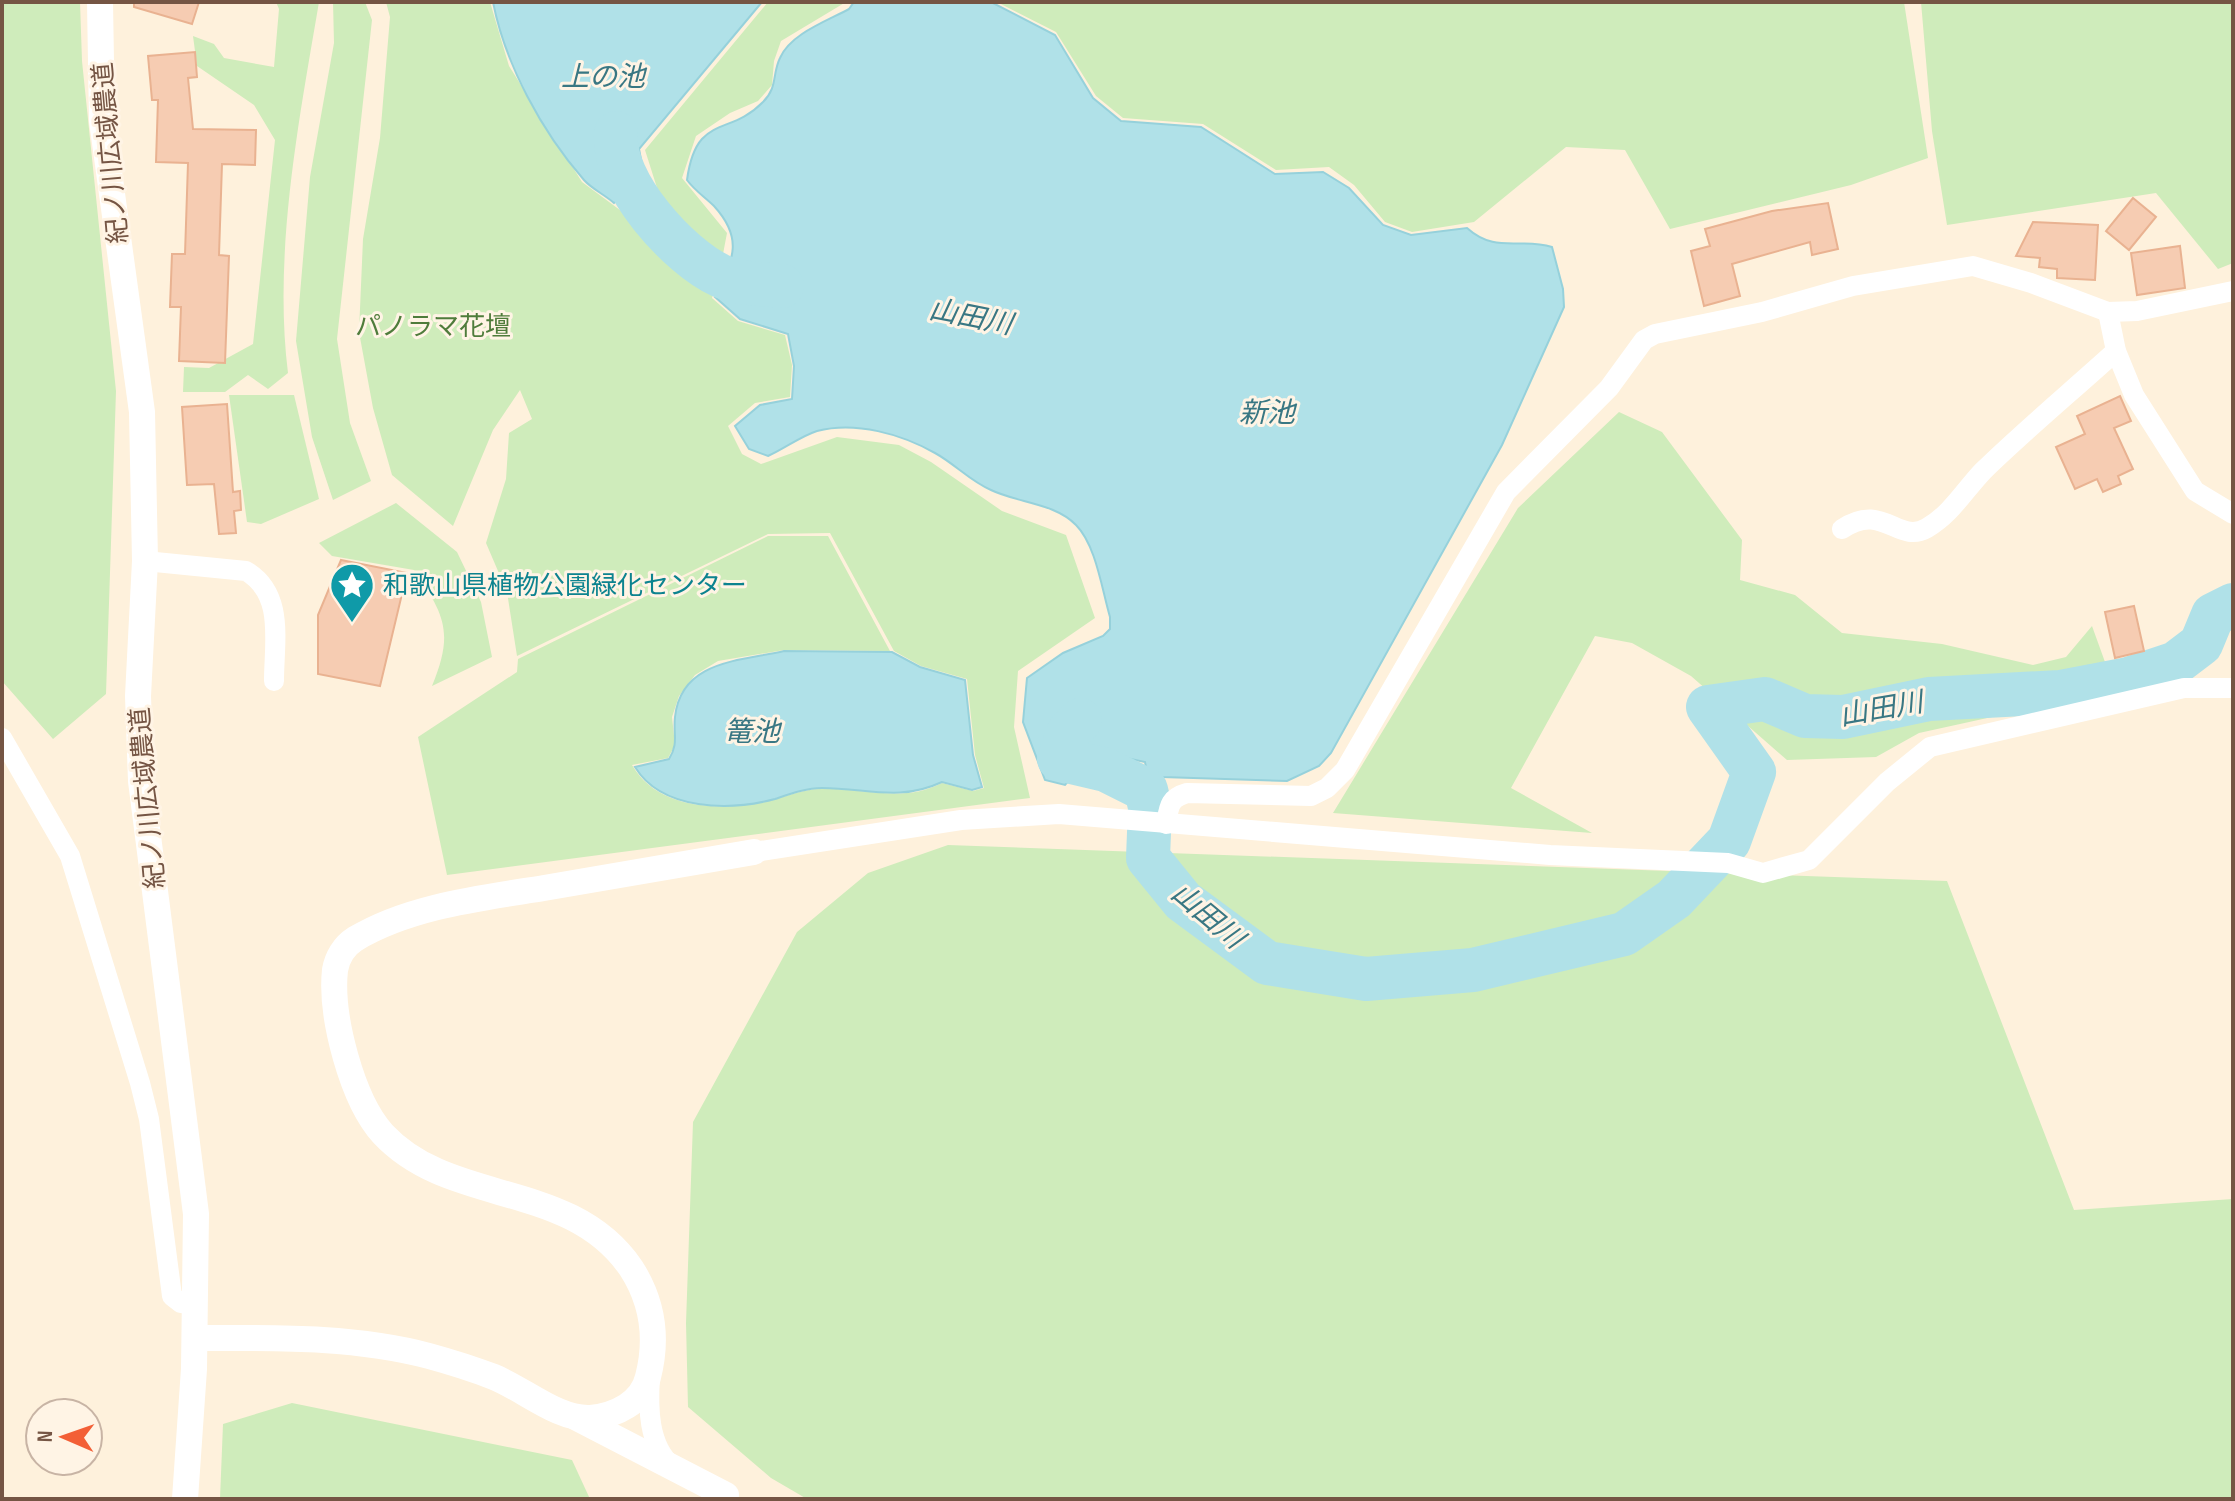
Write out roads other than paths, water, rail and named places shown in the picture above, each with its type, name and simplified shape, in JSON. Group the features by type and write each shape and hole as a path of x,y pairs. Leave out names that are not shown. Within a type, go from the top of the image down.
{"street":[{"name":"紀ノ川広域農道","path":"100,2 102,121 142,412 145,561 138,696 141,781 193,1181 197,1306 185,1499"},
{"path":"1166,824 1169,802 1176,796 1187,793 1311,796 1327,788 1345,770 1506,492 1609,388 1644,340 1655,334 1762,312 1853,286 1973,266 2108,312 2137,311 2233,291"},
{"path":"2108,312 2116,351 2134,395 2195,491 2233,514"},
{"path":"1842,529 1859,517 1877,518 1901,530 1923,531 1945,516 1982,473 2116,351"},
{"path":"145,561 246,571 256,577 274,607 274,681"},
{"path":"676,1469 657,1448 649,1402 653,1330 647,1295 625,1259 600,1232 568,1213 413,1159 382,1132 368,1114 350,1076 335,968 346,946 356,938 428,910 754,852 1001,816 1059,814 1550,855 1728,863 1763,873 1809,860 1887,782 1930,747 2184,688 2233,688"},
{"path":"2,738 70,856 149,1119 172,1296 181,1303 197,1306"},
{"path":"196,1338 295,1338 404,1350 497,1378 726,1495"},
{"path":"574,1417 603,1416 633,1403 647,1383 651,1365"}],"water":[{"name":"上の池","path":"493,2 762,2 639,149 645,180 614,203 584,180 540,119 506,49"},
{"name":"新池","path":"854,2 991,2 1055,35 1093,98 1121,121 1201,127 1275,174 1323,172 1349,188 1383,225 1411,235 1467,228 1488,241 1552,247 1563,289 1564,307 1502,445 1331,753 1319,766 1287,781 1162,777 1147,772 1145,762 1081,748 1074,752 1071,778 1065,785 1045,780 1023,722 1027,678 1063,653 1103,636 1110,629 1110,617 1093,556 1076,525 1058,512 983,486 935,453 893,435 863,429 832,428 811,433 768,456 749,449 735,426 760,405 792,399 794,366 788,334 740,319 715,297 730,261 732,240 724,218 687,180 691,159 706,135 738,120 763,102 773,86 780,58 792,42 849,9"},
{"name":"篭池","path":"784,651 892,652 920,667 965,680 973,755 982,787 972,790 942,782 897,793 816,788 757,803 718,806 679,800 647,782 635,767 669,759 675,743 675,717 680,698 689,684 716,666"}],"waterway":[{"name":"山田川","path":"616,133 617,152 636,195 686,253 728,279 782,286"},
{"name":"山田川","path":"1080,720 1068,733 1059,759 1106,770 1146,790 1150,807 1148,858 1183,901 1267,963 1366,979 1473,970 1624,934 1674,899 1729,841 1754,772 1708,707 1765,699 1805,716 1843,717 1929,699 2060,692 2128,679 2176,663 2201,644 2213,615 2233,605"}],"place":[{"name":"和歌山県植物公園緑化センター","path":"352,624"}],"park label":[{"name":"パノラマ花壇","path":"433,326"}]}
